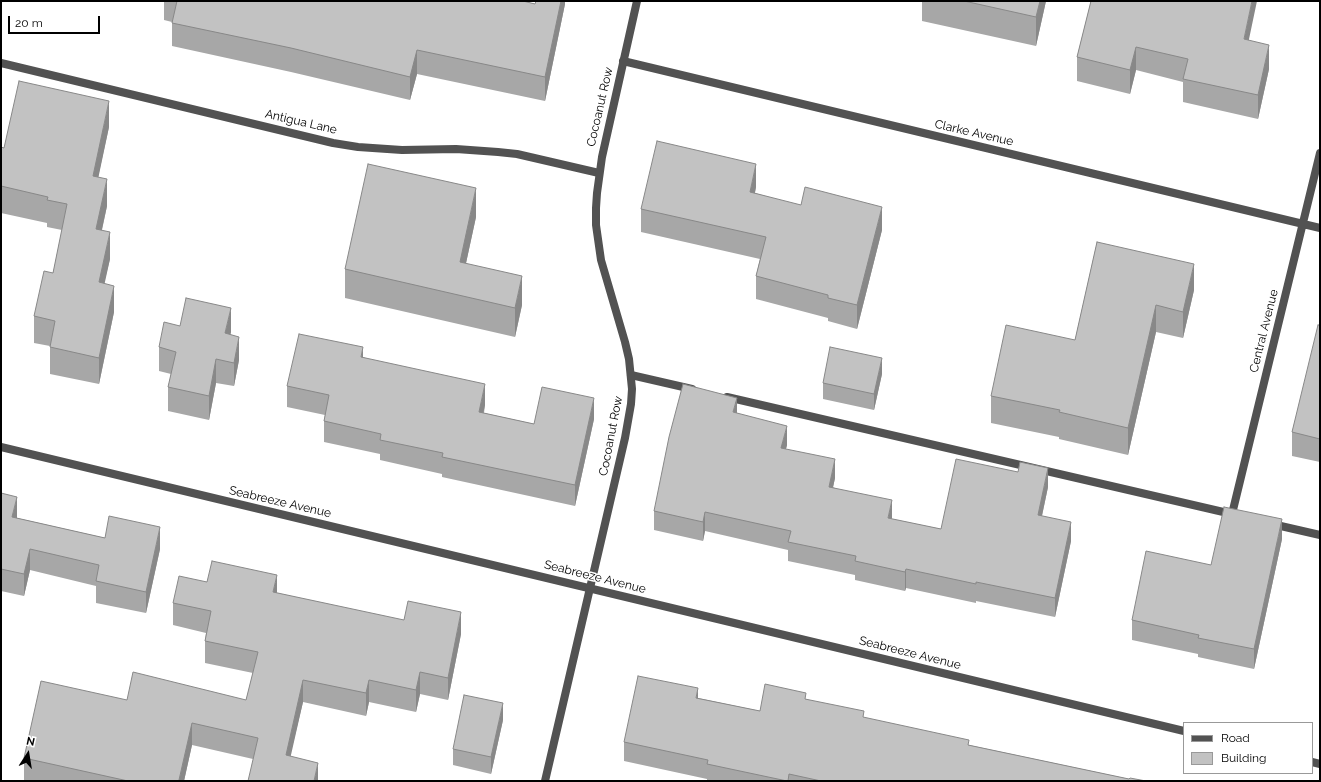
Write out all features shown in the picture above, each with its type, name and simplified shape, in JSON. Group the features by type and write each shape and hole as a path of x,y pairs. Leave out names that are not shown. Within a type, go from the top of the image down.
{"street":[{"name":"Cocoanut Row","path":"545,781 629,421 632,390 631,375 625,342 601,260 597,240 596,208 599,173 637,1"},
{"name":"Clarke Avenue","path":"623,61 1320,228"},
{"name":"Antigua Lane","path":"1,63 333,143 358,147 402,150 456,149 517,154 599,173"},
{"name":"Central Avenue","path":"716,394 1236,515 1320,153"},
{"path":"631,375 700,390"},
{"name":"Seabreeze Avenue","path":"1,447 1183,731"},
{"path":"1261,522 1320,536"}],"building":[{"path":"177,1 523,1 535,4 536,1 561,1 545,77 417,50 410,77 291,48 172,23"},
{"path":"964,1 1040,1 1036,17"},
{"path":"1091,1 1252,1 1244,39 1269,45 1258,95 1183,79 1188,59 1136,47 1130,70 1077,57"},
{"path":"19,81 109,101 93,176 107,179 96,229 110,232 99,282 114,286 99,358 50,347 55,321 34,316 44,271 53,273 67,204 47,200 48,197 1,186 1,147 4,148"},
{"path":"657,141 756,164 750,192 801,205 805,187 882,207 857,305 828,298 828,295 756,276 766,237 641,209"},
{"path":"368,164 476,188 460,262 522,276 515,308 345,269"},
{"path":"1097,242 1194,264 1183,312 1156,305 1128,428 1059,412 1060,410 991,396 1006,325 1075,340"},
{"path":"186,298 231,308 225,333 239,337 234,363 216,359 209,396 168,387 176,352 159,347 164,322 180,326"},
{"path":"1318,325 1320,325 1320,439 1292,432"},
{"path":"299,334 363,347 361,357 485,384 479,412 534,424 542,387 594,398 575,485 442,457 443,453 380,440 381,434 324,421 329,395 287,386"},
{"path":"830,347 882,358 874,394 823,383"},
{"path":"683,384 737,398 733,412 787,426 781,448 835,459 829,487 892,500 888,518 941,529 956,459 1018,472 1020,462 1048,468 1038,515 1071,522 1055,598 976,582 976,584 906,569 905,572 855,561 856,556 788,542 791,531 705,512 703,522 654,511 669,437"},
{"path":"1,493 17,497 12,517 105,538 109,516 160,527 146,592 96,581 99,565 30,549 24,574 1,569"},
{"path":"1224,507 1282,519 1254,649 1198,638 1199,635 1132,620 1146,551 1211,565"},
{"path":"212,561 277,575 273,592 404,620 408,601 461,612 448,678 420,672 416,690 369,680 366,693 303,680 286,755 318,763 314,781 248,781 258,738 192,723 179,780 184,781 128,781 24,758 41,681 127,700 133,672 246,700 258,652 205,641 211,611 173,603 179,576 207,582"},
{"path":"638,676 698,688 696,698 760,711 765,684 806,693 805,699 864,711 863,717 969,740 968,745 1129,779 1146,781 821,781 789,774 787,781 707,764 708,760 624,742"},
{"path":"464,695 503,703 491,757 453,749"}]}
